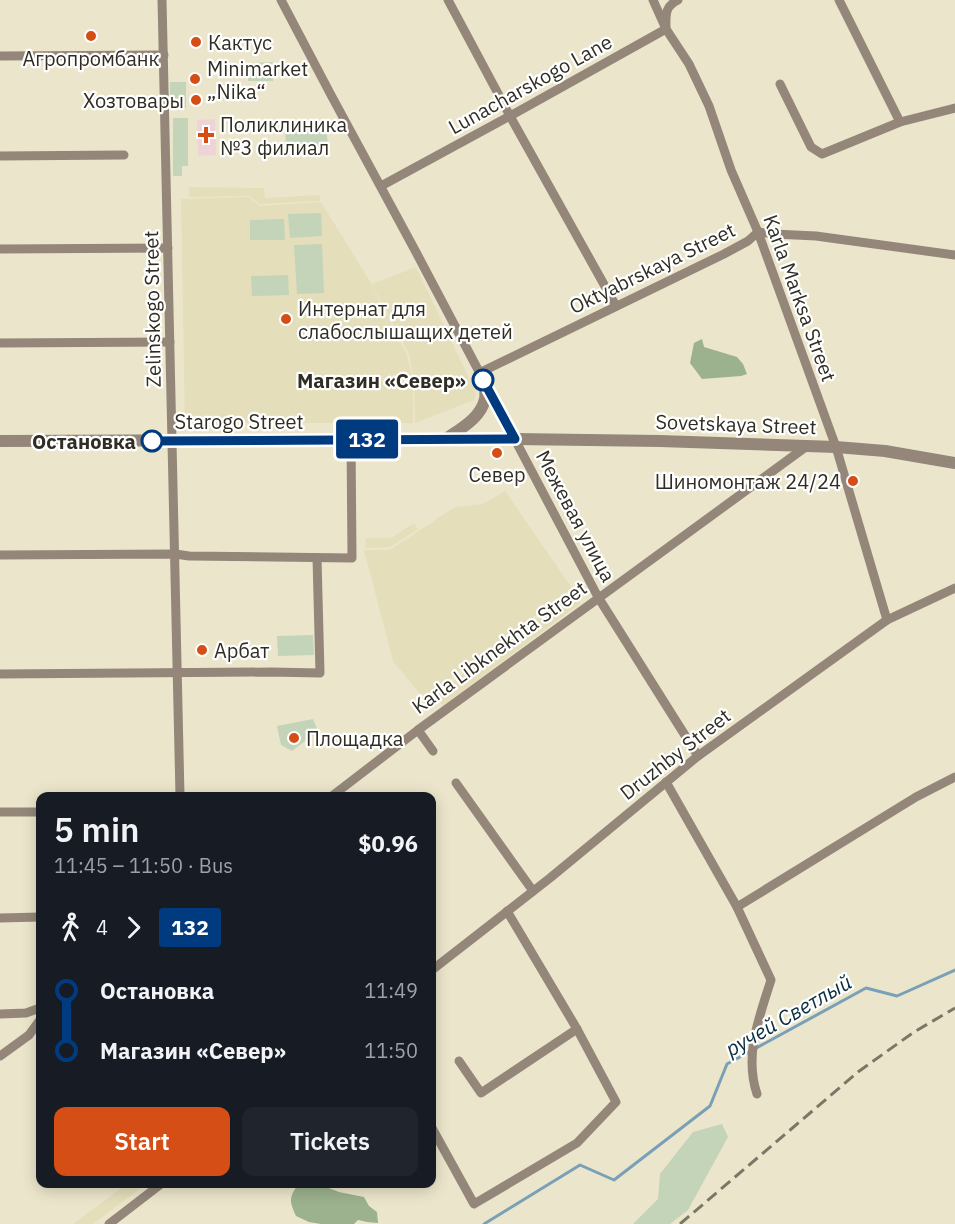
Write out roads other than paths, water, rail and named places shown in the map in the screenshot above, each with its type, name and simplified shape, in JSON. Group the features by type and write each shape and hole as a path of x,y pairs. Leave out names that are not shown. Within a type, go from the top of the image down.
{"street":[{"name":"Zelinskogo Street","path":"162,0 180,792"},
{"name":"Межевая улица","path":"280,0 598,597 698,756"},
{"path":"448,0 616,306"},
{"path":"654,0 675,2"},
{"name":"Karla Marksa Street","path":"654,0 666,29 689,64 709,106 731,170 758,232 836,447 887,620"},
{"path":"839,0 900,122"},
{"path":"666,29 668,7 675,2"},
{"name":"Lunacharskogo Lane","path":"381,186 666,29"},
{"path":"0,56 164,55"},
{"path":"780,84 811,147 822,154 900,122 955,108"},
{"path":"0,156 124,155"},
{"name":"Oktyabrskaya Street","path":"482,379 616,306 724,254 748,241 758,232 816,236 955,255"},
{"path":"0,249 168,248"},
{"path":"0,343 170,342"},
{"path":"446,439 469,423 482,408 486,397 482,379"},
{"name":"Sovetskaya Street","path":"515,439 836,447 885,451 955,463"},
{"name":"Starogo Street","path":"0,441 515,439"},
{"path":"0,555 175,554 352,558 351,440"},
{"name":"Karla Libknekhta Street","path":"337,792 598,597 807,446"},
{"path":"0,674 320,673 317,558"},
{"name":"Druzhby Street","path":"436,967 587,848 698,756 887,620 955,588"},
{"path":"418,730 433,752"},
{"path":"737,907 916,797 955,777"},
{"path":"666,782 737,907 771,980 759,1018 752,1057 752,1080 757,1094"},
{"path":"456,783 533,891"},
{"path":"0,812 36,812"},
{"path":"436,1135 474,1204 576,1143 616,1102 577,1029 507,911"},
{"path":"0,918 36,917"},
{"path":"0,1014 26,1013 36,1009"},
{"path":"0,1056 29,1035 36,1025"},
{"path":"459,1061 481,1093 577,1029"},
{"path":"109,1224 156,1188"}],"waterway":[{"name":"ручей Светлый","path":"484,1224 580,1165 614,1180 710,1106 727,1064 866,988 897,996 955,970"}],"railway":[{"path":"680,1224 858,1072 914,1032 955,1008"}],"place":[{"name":"Агропромбанк","path":"91,36"},
{"name":"Кактус","path":"196,42"},
{"name":"Minimarket „Nika“","path":"195,79"},
{"name":"Хозтовары","path":"196,100"},
{"name":"Поликлиника №3 филиал","path":"206,135"},
{"name":"Интернат для слабослышащих детей","path":"286,319"},
{"name":"Магазин «Север»","path":"483,380"},
{"name":"Остановка","path":"152,441"},
{"name":"Север","path":"497,453"},
{"name":"Шиномонтаж 24/24","path":"853,481"},
{"name":"Арбат","path":"202,650"},
{"name":"Площадка","path":"294,738"}]}
